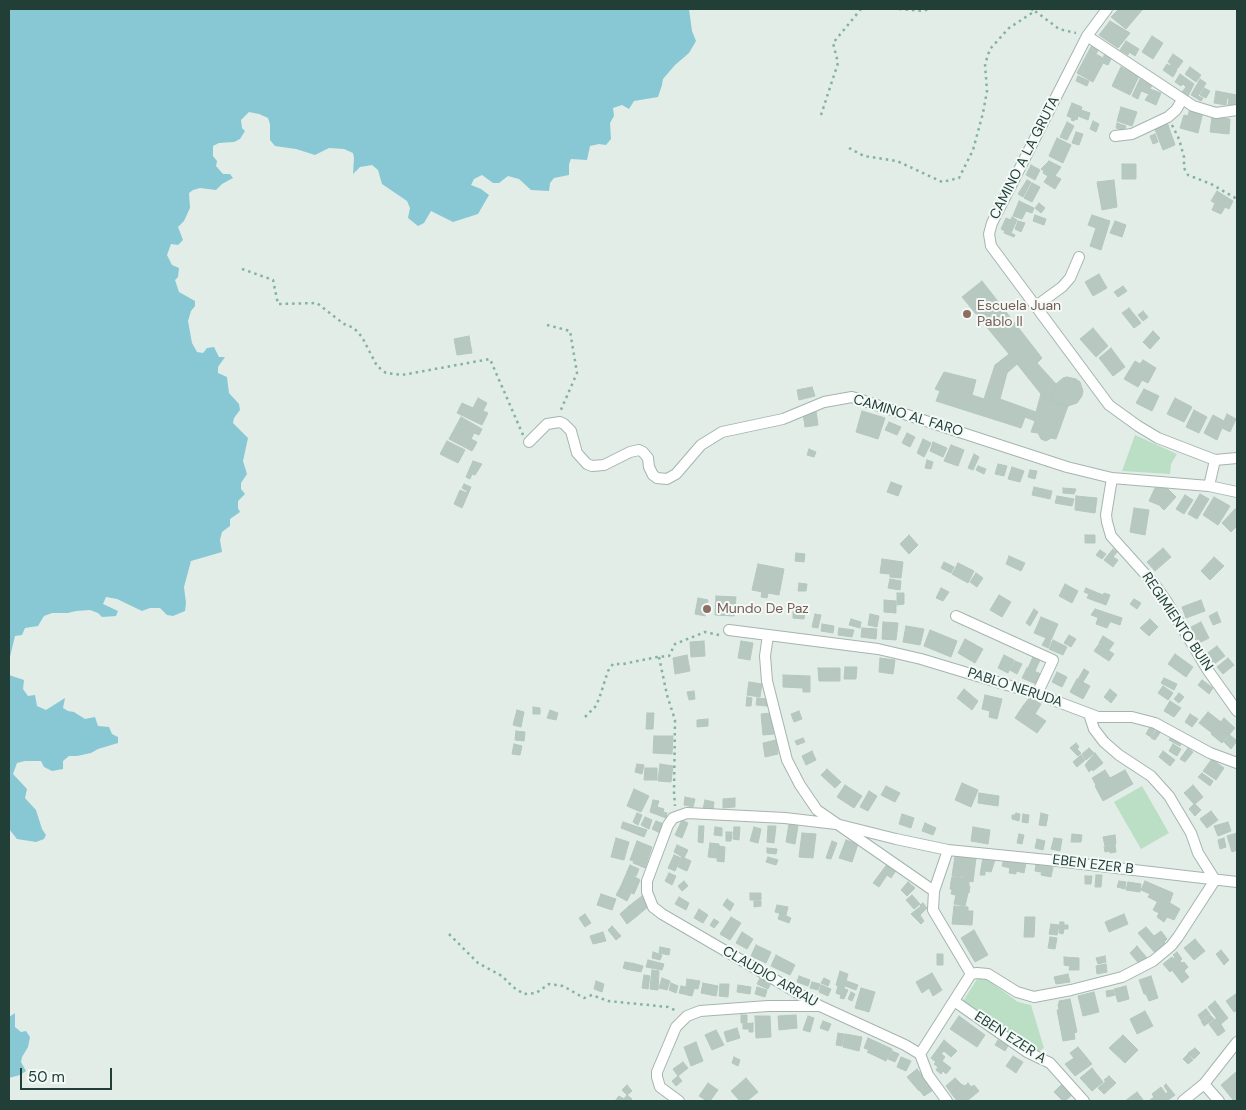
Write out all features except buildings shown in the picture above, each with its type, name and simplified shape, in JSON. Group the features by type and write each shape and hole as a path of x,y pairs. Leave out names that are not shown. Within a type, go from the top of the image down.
{"street":[{"path":"1106,9 1087,36 1193,106 1216,113 1237,110"},
{"name":"CAMINO A LA GRUTA","path":"1087,36 990,228 989,240 993,251 1109,405 1158,438 1215,460 1237,458"},
{"path":"1115,136 1132,134 1168,117 1176,110 1182,100"},
{"path":"1036,306 1062,287 1070,278 1079,257"},
{"name":"CAMINO AL FARO","path":"556,422 568,427 571,431 577,453 587,464 604,466 630,452 638,450 643,452 648,458 653,476 662,480 676,474 701,445 722,432 782,419 824,402 852,397 1068,466 1112,478 1209,486 1237,492"},
{"path":"529,442 547,424 556,422"},
{"path":"1209,486 1215,460"},
{"name":"REGIMIENTO BUIN","path":"1112,478 1106,515 1106,522 1111,536 1155,585 1207,669 1237,711"},
{"path":"956,616 1053,660 1037,694"},
{"name":"PABLO NERUDA","path":"729,630 900,654 941,664 1037,694 1089,714 1108,718 1132,717 1155,723 1210,753 1237,762"},
{"name":"EBEN EZER B","path":"768,635 765,656 767,681 787,760 800,785 817,810 934,891"},
{"path":"947,1101 928,1075 920,1054 971,974 988,974 1023,995 1034,997 1122,977 1153,961 1171,946 1215,880 1198,853 1191,833 1169,796 1143,770 1119,756 1108,746 1094,729 1089,714"},
{"name":"EBEN EZER B","path":"677,815 687,813 785,818 836,824 896,840 948,850 1237,882"},
{"name":"CLAUDIO ARRAU","path":"677,815 668,825 647,881 648,897 654,907 662,914 820,1006 905,1045 920,1054"},
{"path":"948,850 934,891 934,910 971,974"},
{"name":"EBEN EZER A","path":"954,1000 1028,1052 1050,1063 1084,1101"},
{"path":"679,1101 660,1087 657,1072 676,1027 687,1016 700,1011 768,1006 820,1006"},
{"path":"1183,1101 1204,1084 1237,1042"},
{"path":"1204,1084 1218,1101"}],"path":[{"path":"821,115 838,63 833,43 861,9"},
{"path":"899,9 923,11 929,9"},
{"path":"1030,9 1059,29 1087,36"},
{"path":"849,148 864,156 897,161 942,182 959,178 973,150 983,112 987,91 986,64 990,48 1009,28 1035,12"},
{"path":"1168,117 1179,139 1184,157 1184,168 1188,175 1211,184 1237,199"},
{"path":"242,269 274,280 278,304 317,303 344,324 354,328 362,337 377,366 386,373 402,375 490,359 523,436 529,442"},
{"path":"547,325 570,331 577,373 556,422"},
{"path":"585,716 595,707 599,700 608,671 613,664 669,656 675,644 705,632 721,636 729,630"},
{"path":"660,656 667,695 675,720 674,792 677,815"},
{"path":"449,934 478,962 502,976 513,987 524,994 536,993 549,984 563,986 584,998 592,996 608,1001 668,1007 687,1016"}],"green space":[{"path":"1135,435 1177,454 1171,464 1170,474 1122,471"},
{"path":"1142,786 1169,833 1141,849 1114,802"},
{"path":"985,978 1018,1002 1031,1005 1044,1048 1038,1052 1015,1040 962,1003 977,979"}],"water":[{"path":"9,9 689,9 692,31 696,41 689,53 663,79 658,97 634,101 629,109 622,105 613,108 614,116 610,123 611,139 606,145 590,146 587,160 571,159 569,175 554,178 550,183 549,191 531,190 519,179 508,176 499,183 493,183 482,175 474,179 471,185 489,195 478,214 453,222 431,211 424,223 418,226 408,218 410,208 407,201 382,184 378,170 372,165 360,167 353,174 353,153 344,149 329,148 315,155 296,149 275,146 270,140 268,118 249,112 241,120 242,128 245,131 240,139 213,146 213,156 217,161 216,166 223,174 230,174 233,178 216,190 200,188 189,193 190,208 184,221 178,227 183,240 178,245 171,244 167,255 172,265 179,268 178,277 175,280 179,292 195,301 195,306 191,311 188,321 192,343 197,352 203,353 207,348 214,347 219,357 225,357 218,367 218,373 227,377 229,393 239,404 240,410 233,423 248,438 243,461 247,474 241,483 241,489 245,494 238,501 240,512 230,519 230,526 222,532 220,540 222,552 191,561 184,587 185,611 173,616 167,615 160,608 150,608 142,611 117,599 106,597 103,604 118,611 116,616 102,617 90,610 52,613 44,616 38,626 25,628 22,635 15,636 9,661"},
{"path":"9,675 24,680 23,689 28,696 35,695 37,706 46,710 65,698 63,708 85,719 95,717 98,726 109,727 112,734 118,737 118,743 91,753 69,756 63,761 63,769 52,771 44,767 41,761 17,763 13,774 27,789 25,798 36,810 46,835 44,839 36,842 17,839 9,829"},
{"path":"15,1013 15,1027 21,1032 26,1031 30,1037 28,1047 21,1062 26,1071 9,1078 9,1017"}],"place":[{"name":"Escuela Juan Pablo II","path":"967,314"},
{"name":"Mundo De Paz","path":"707,609"}]}
